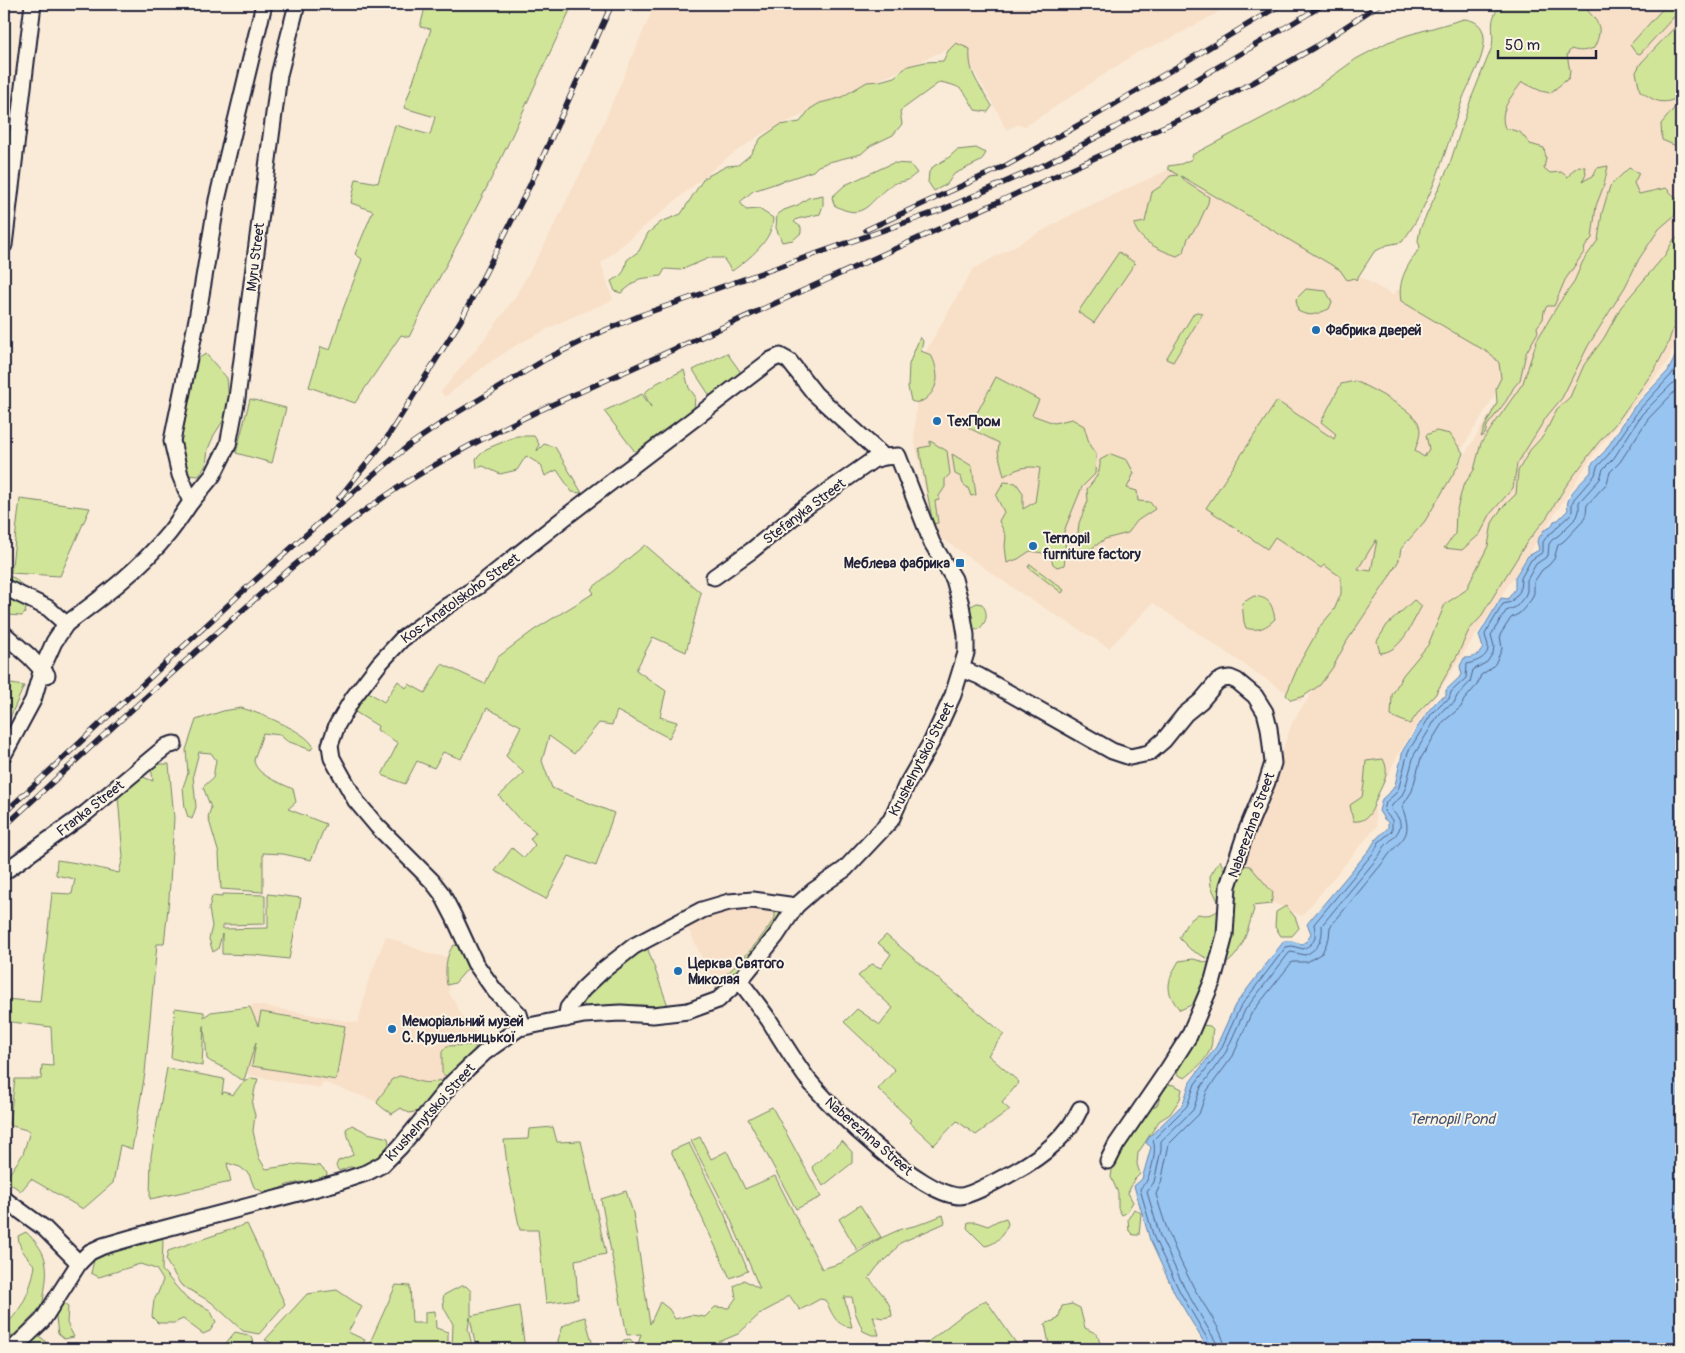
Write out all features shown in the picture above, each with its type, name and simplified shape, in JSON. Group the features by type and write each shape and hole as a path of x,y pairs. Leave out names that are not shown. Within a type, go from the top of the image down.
{"street":[{"path":"4,245 33,4"},
{"path":"191,502 180,475 172,441 197,319 217,200 264,4"},
{"name":"Myru Street","path":"66,624 104,596 133,571 168,534 213,475 228,445 237,398 279,75 297,4"},
{"name":"Kos-Anatolskoho Street","path":"523,1027 519,1014 495,991 474,963 442,894 432,881 377,826 356,801 338,771 332,758 330,745 337,725 353,698 379,664 402,639 447,606 477,588 568,515 771,360 780,356 789,361 815,394 891,456"},
{"name":"Stefanyka Street","path":"714,577 751,551 803,509 873,460 891,456"},
{"name":"Krushelnytskoi Street","path":"79,1263 90,1252 103,1246 336,1183 383,1164 400,1147 452,1083 484,1053 505,1036 519,1028 584,1015 621,1013 653,1015 688,1011 718,1000 739,980 776,936 796,906 813,891 845,869 891,820 906,786 932,741 953,696 962,669 966,654 966,635 954,579 932,542 891,456"},
{"path":"4,586 48,608 66,624 54,642 33,700 4,754"},
{"path":"4,634 44,672"},
{"name":"Naberezhna Street","path":"962,669 979,676 1112,751 1130,757 1149,753 1164,740 1217,682 1223,679 1230,678 1237,681 1255,696 1265,712 1270,728 1274,762 1246,832 1228,886 1225,934 1213,980 1189,1036 1116,1144 1108,1160"},
{"name":"Franka Street","path":"4,872 86,812 166,746 174,744"},
{"path":"566,1019 568,1008 583,989 602,971 634,946 702,910 728,902 753,900 796,906"},
{"name":"Naberezhna Street","path":"739,980 768,1019 806,1077 822,1096 870,1142 909,1173 944,1194 962,1196 1032,1162 1064,1135 1080,1109"},
{"path":"4,1199 44,1228 79,1263 42,1321 14,1349"}],"shaded area":[{"path":"655,4 1233,4 1172,38 1138,52 1026,126 1017,125 1006,130 962,50 943,51 763,133 724,160 601,263 613,300 563,321 515,346 486,365 445,397 441,392 490,332 515,297 545,244 590,154"},
{"path":"1532,4 1681,4 1681,323 1668,362 1594,454 1400,751 1374,804 1377,826 1302,916 1234,885 1292,723 1456,469 1519,365 1417,295"},
{"path":"1168,170 1393,295 1397,289 1513,366 1407,538 1300,702 1153,603 1109,648 1022,594 934,533 914,438 919,363 973,269 1078,211"},
{"path":"759,905 772,909 775,912 775,918 746,955 715,984 686,925 709,913 727,908"},
{"path":"386,936 429,954 447,957 452,964 449,993 466,1022 480,1038 475,1047 442,1080 414,1115 323,1082 320,1088 248,1075 252,1004 358,1023 368,982"}],"green space":[{"path":"426,4 573,4 497,166 409,337 401,335 355,403 309,387 321,347 330,350 362,259 355,254 373,211 351,203 356,179 378,183 395,125 430,135 435,117 404,108 431,29 420,27"},
{"path":"1501,4 1583,4 1598,23 1599,33 1594,48 1582,51 1571,49 1567,55 1570,71 1569,78 1550,93 1522,82 1507,104 1503,121 1505,128 1520,132 1530,144 1544,148 1546,158 1544,168 1550,173 1561,172 1568,177 1579,166 1585,167 1586,174 1583,181 1593,176 1597,168 1608,166 1604,185 1596,206 1592,238 1565,280 1554,306 1547,306 1544,311 1543,319 1537,327 1538,332 1526,353 1520,380 1487,426 1485,434 1481,437 1497,403 1496,388 1501,378 1499,363 1492,355 1401,301 1400,293 1405,272 1420,247 1418,241 1420,229 1449,166 1471,99 1492,47 1492,25 1494,16"},
{"path":"1667,4 1681,4 1681,9 1640,54 1635,52 1630,45"},
{"path":"1464,19 1475,22 1482,29 1484,37 1483,52 1463,98 1431,191 1423,209 1402,242 1387,245 1374,252 1356,280 1354,278 1347,280 1340,270 1181,176 1187,183 1209,197 1198,225 1188,238 1184,252 1177,256 1151,244 1140,236 1134,224 1145,222 1152,192 1170,176 1178,175 1168,169 1168,166 1181,164 1192,159 1192,155 1306,95 1356,59 1388,42"},
{"path":"1681,22 1681,96 1664,102 1655,100 1640,91 1636,72 1641,63"},
{"path":"956,43 970,49 973,73 992,106 988,112 975,110 962,90 940,82 900,111 902,124 893,135 870,146 861,154 829,162 818,166 813,171 753,191 740,202 746,210 759,209 773,218 772,226 765,241 746,261 732,271 723,258 709,258 681,270 665,269 661,276 639,279 621,293 615,291 611,281 619,277 624,271 627,260 639,251 648,233 661,222 681,214 704,178 727,166 738,165 750,155 761,138 780,125 800,122 810,109 820,103 840,98 867,82 894,77 908,66 925,62 943,61 948,51"},
{"path":"1681,100 1681,148 1662,140 1661,124"},
{"path":"976,148 986,153 981,161 954,174 947,184 934,191 928,182 929,172 934,166 957,150"},
{"path":"893,163 910,164 917,173 908,180 893,184 861,210 854,212 834,205 832,197 845,185"},
{"path":"1629,168 1639,173 1634,183 1639,194 1666,188 1678,200 1675,215 1659,229 1639,259 1625,287 1588,346 1562,398 1547,416 1517,464 1513,488 1491,513 1480,534 1462,550 1444,548 1455,534 1456,513 1463,486 1474,470 1481,443 1523,383 1537,340 1559,303 1573,284 1583,261 1598,240 1602,213 1610,186"},
{"path":"823,195 823,205 820,214 797,219 794,222 801,227 801,233 793,240 782,242 776,228 777,215 808,198"},
{"path":"1681,237 1681,303 1668,344 1655,369 1617,422 1598,443 1566,486 1547,517 1527,542 1480,618 1469,630 1435,695 1420,710 1410,724 1391,716 1392,695 1403,675 1428,645 1445,604 1466,590 1488,546 1492,523 1501,509 1516,494 1518,471 1530,450 1544,435 1557,409 1570,397 1584,365 1604,338 1621,307 1665,255 1674,239"},
{"path":"1119,252 1135,263 1094,323 1078,312"},
{"path":"1306,289 1326,291 1332,302 1329,309 1310,315 1298,311 1296,299"},
{"path":"1194,313 1203,313 1173,362 1166,359"},
{"path":"920,337 923,341 921,351 931,355 936,367 937,379 928,397 920,402 916,402 911,401 908,387 909,364"},
{"path":"727,353 742,374 710,396 693,370"},
{"path":"206,354 227,378 229,404 223,421 208,449 206,465 199,476 187,475 177,424 192,362"},
{"path":"684,370 689,388 695,396 694,410 657,441 655,437 636,453 604,411 642,394 651,407 644,393 657,383"},
{"path":"996,377 1039,400 1032,415 1054,423 1072,419 1084,426 1090,446 1096,454 1095,474 1082,487 1064,531 1066,553 1064,565 1057,567 1053,564 1049,554 1030,551 1018,559 1007,563 1006,536 999,521 1004,512 996,496 1004,482 1016,483 1023,493 1023,509 1035,502 1040,468 1021,468 1004,476 998,452 999,443 969,428"},
{"path":"1355,381 1391,400 1410,413 1416,419 1420,429 1415,451 1424,457 1429,449 1426,435 1436,431 1450,434 1463,453 1458,466 1425,521 1401,549 1399,560 1347,641 1333,667 1320,685 1304,696 1291,700 1286,695 1300,662 1321,625 1334,610 1341,594 1341,577 1324,565 1321,568 1275,537 1267,549 1206,508 1277,401 1334,439 1336,434 1321,422 1341,384","holes":["1377,540 1371,571 1358,569"]},
{"path":"250,399 286,408 272,463 236,453"},
{"path":"517,436 534,436 539,444 537,451 544,444 555,447 582,493 572,492 557,470 545,476 541,465 526,456 517,470 500,474 483,466 477,468 476,459 486,449"},
{"path":"930,441 947,451 950,474 945,479 945,487 939,496 939,500 935,501 938,523 933,524 919,448 930,446"},
{"path":"952,454 972,466 976,495 971,496 961,477 955,474"},
{"path":"1111,454 1127,460 1134,473 1127,488 1137,491 1138,501 1150,502 1155,509 1137,521 1128,533 1105,539 1091,549 1080,549 1082,538 1078,533 1079,523 1088,501 1087,489 1095,479 1100,460"},
{"path":"20,499 90,508 60,576 11,573"},
{"path":"645,545 701,593 686,652 653,637 636,670 666,691 660,717 677,722 669,738 617,711 612,725 599,723 574,754 549,736 542,761 552,788 614,813 596,866 569,856 546,899 495,871 512,848 524,858 535,845 530,839 536,832 518,818 499,796 524,773 506,756 521,726 487,708 461,759 443,752 434,768 417,761 405,784 382,775 398,743 377,730 378,726 352,710 365,690 384,702 398,681 406,688 409,684 425,693 442,664 485,684 498,657 534,630 594,593 591,589"},
{"path":"1030,564 1064,590 1062,593 1028,567"},
{"path":"12,577 16,579 29,595 25,613 22,616 4,613 4,578"},
{"path":"1254,596 1267,600 1273,609 1275,619 1258,629 1246,628 1244,622 1242,603"},
{"path":"1414,600 1422,606 1405,635 1394,647 1380,653 1377,641 1387,625"},
{"path":"977,603 982,604 986,615 985,621 978,630 973,629 970,618 971,606"},
{"path":"4,683 24,686 4,731"},
{"path":"241,708 291,728 309,740 313,746 311,750 287,741 280,735 263,733 254,760 255,765 264,774 293,789 296,802 288,809 326,824 311,860 283,854 263,853 263,892 221,889 219,854 208,817 211,808 203,787 213,778 216,760 211,753 199,752 193,775 196,807 192,819 188,817 185,808 183,787 188,773 186,750 196,720 223,711"},
{"path":"1383,759 1386,773 1373,808 1364,819 1353,821 1350,805 1362,797 1366,761"},
{"path":"169,764 174,818 164,944 157,944 145,1073 132,1149 120,1145 113,1183 83,1209 31,1179 21,1191 5,1180 23,1154 30,1131 9,1125 15,1079 41,1079 42,1065 53,1066 51,1027 4,1021 4,999 40,1002 52,893 72,894 75,879 56,875 57,860 119,873 123,857 118,796 143,777 153,781 151,766"},
{"path":"1220,860 1228,880 1240,865 1250,866 1273,893 1271,904 1252,906 1254,909 1247,933 1239,949 1229,962 1222,966 1191,950 1179,938 1187,923 1198,914 1210,914 1221,908 1211,886 1210,876"},
{"path":"222,894 265,895 265,924 223,925 223,929 268,928 268,894 301,898 289,959 222,954 222,934 218,949 213,952 209,939 212,926 209,909 212,896 222,897"},
{"path":"753,903 773,905 780,912 777,920 754,952 718,989 715,984 753,947 775,918 775,912 767,905 727,908 709,913 686,925 684,922 718,909"},
{"path":"1286,906 1295,917 1299,928 1292,936 1281,936 1275,927 1276,912"},
{"path":"886,935 1004,1034 988,1055 1019,1082 1002,1103 1010,1110 976,1135 957,1121 934,1145 878,1089 895,1070 844,1022 857,1009 880,1025 893,1008 858,976 872,964 881,968 891,954 878,943"},
{"path":"646,944 668,1006 585,1007 581,998 582,994"},
{"path":"454,945 463,947 469,967 455,983 447,985 447,958"},
{"path":"1193,959 1209,963 1210,972 1196,1003 1180,1010 1169,991 1170,980 1179,961"},
{"path":"250,1007 258,1026 261,1012 345,1026 336,1080 252,1066 256,1042 244,1080 241,1079 207,1059 204,1025 202,1066 171,1058 175,1008 204,1012 204,1017 211,1012"},
{"path":"1202,1025 1210,1026 1213,1029 1210,1051 1201,1064 1185,1078 1178,1075 1175,1070 1180,1065 1191,1037"},
{"path":"474,1045 477,1050 458,1066 448,1078 442,1073 442,1052 447,1046"},
{"path":"167,1068 224,1079 222,1094 224,1092 233,1095 242,1083 251,1078 258,1079 252,1105 255,1115 253,1131 259,1158 266,1169 299,1164 320,1166 327,1173 325,1183 313,1185 301,1182 287,1185 274,1191 263,1192 254,1187 249,1174 240,1167 227,1163 231,1182 150,1199 151,1156"},
{"path":"399,1076 428,1083 440,1080 443,1083 424,1110 409,1113 401,1108 392,1114 377,1103 391,1080"},
{"path":"1166,1084 1182,1089 1180,1099 1170,1114 1159,1121 1138,1153 1137,1164 1140,1174 1134,1180 1128,1193 1133,1202 1126,1213 1122,1215 1118,1208 1118,1193 1111,1177 1113,1164 1141,1114 1157,1105"},
{"path":"772,1107 821,1197 796,1209 748,1119"},
{"path":"352,1125 368,1133 388,1138 389,1144 381,1158 361,1168 349,1167 339,1171 336,1166 338,1161 353,1155 346,1129"},
{"path":"553,1127 557,1142 581,1141 606,1254 575,1260 578,1299 546,1303 538,1230 520,1230 508,1172 504,1140 528,1139 529,1129"},
{"path":"700,1137 711,1159 727,1151 745,1189 775,1176 822,1269 841,1263 881,1238 901,1229 918,1225 943,1215 945,1223 900,1243 869,1278 884,1295 891,1310 892,1316 883,1318 873,1316 879,1335 872,1335 863,1331 855,1312 852,1297 844,1297 852,1327 838,1322 825,1300 820,1299 800,1310 789,1295 761,1313 738,1334 702,1349 637,1348 641,1334 627,1335 601,1199 626,1191 633,1213 650,1324 660,1302 669,1309 675,1319 691,1315 705,1317 715,1307 729,1308 736,1298 734,1286 744,1280 760,1289 727,1211 691,1141"},
{"path":"842,1141 852,1152 852,1163 823,1186 812,1167"},
{"path":"689,1143 724,1213 748,1271 730,1278 671,1151"},
{"path":"860,1205 881,1237 857,1250 839,1219"},
{"path":"1134,1209 1141,1213 1139,1235 1133,1235 1129,1231 1128,1219"},
{"path":"1006,1218 1008,1224 1004,1232 996,1241 989,1245 985,1246 967,1228 968,1222 976,1222 988,1226"},
{"path":"247,1224 285,1304 259,1334 243,1331 211,1302 181,1285 166,1261 168,1251"},
{"path":"26,1232 38,1245 46,1264 44,1298 36,1313 7,1341 4,1340 4,1327 25,1299 35,1266 20,1245 18,1236"},
{"path":"143,1237 161,1238 163,1240 162,1270 186,1298 210,1310 216,1322 210,1331 203,1334 183,1319 174,1323 158,1323 152,1317 154,1300 163,1280 156,1269 140,1264 99,1277 91,1273 94,1260 105,1250"},
{"path":"396,1285 410,1286 412,1323 425,1323 425,1312 435,1311 436,1328 448,1332 448,1349 367,1349"},
{"path":"461,1286 466,1286 471,1291 471,1316 519,1306 525,1349 476,1349 470,1317 468,1329 473,1349 452,1349 453,1324 444,1308 443,1299 444,1295"},
{"path":"337,1290 362,1307 348,1332 365,1340 360,1349 285,1349 265,1340 307,1294"},
{"path":"986,1300 1020,1349 919,1349 961,1316"},
{"path":"61,1301 68,1306 67,1323 74,1337 64,1339 58,1334 56,1318"},
{"path":"1072,1304 1080,1308 1085,1328 1097,1334 1102,1349 1050,1349 1045,1324 1058,1319 1062,1306"},
{"path":"585,1317 592,1342 590,1346 593,1349 558,1349 558,1340 563,1326"},
{"path":"235,1332 248,1335 253,1339 254,1349 221,1349"},
{"path":"35,1336 42,1338 52,1349 18,1349"},
{"path":"630,1339 633,1342 634,1349 605,1349 624,1340"}],"water":[{"name":"Ternopil Pond","path":"1681,335 1681,1349 1208,1349 1175,1294 1150,1240 1134,1186 1142,1179 1151,1147 1146,1143 1149,1137 1183,1104 1190,1082 1216,1047 1235,1005 1284,941 1302,944 1308,940 1311,933 1307,924 1370,849 1376,839 1388,828 1388,822 1379,811 1382,799 1395,785 1403,750 1428,711 1439,699 1446,696 1446,690 1462,675 1460,666 1464,658 1475,656 1483,648 1479,635 1501,598 1508,599 1515,589 1515,577 1528,556 1539,550 1537,541 1544,530 1551,527 1554,521 1558,520 1568,510 1567,505 1571,494 1591,472 1591,465 1605,451 1634,407 1668,371 1677,353"}],"railway":[{"path":"339,498 385,441 461,320 530,185 612,4"},
{"path":"866,230 1007,165 1093,117 1282,4"},
{"path":"4,813 241,593 357,489 408,446 455,414 546,359 603,331 644,314 944,209 1046,164 1114,128 1325,4"},
{"path":"4,827 295,564 351,520 425,471 472,444 536,412 1185,117 1254,82 1315,47 1380,4"}],"place":[{"name":"Фабрика дверей","path":"1316,330"},
{"name":"ТехПром","path":"937,421"},
{"name":"Ternopil furniture factory","path":"1033,546"},
{"name":"Меблева фабрика","path":"960,563"},
{"name":"Церква Святого Миколая","path":"678,971"},
{"name":"Меморіальний музей С. Крушельницької","path":"392,1029"}]}
